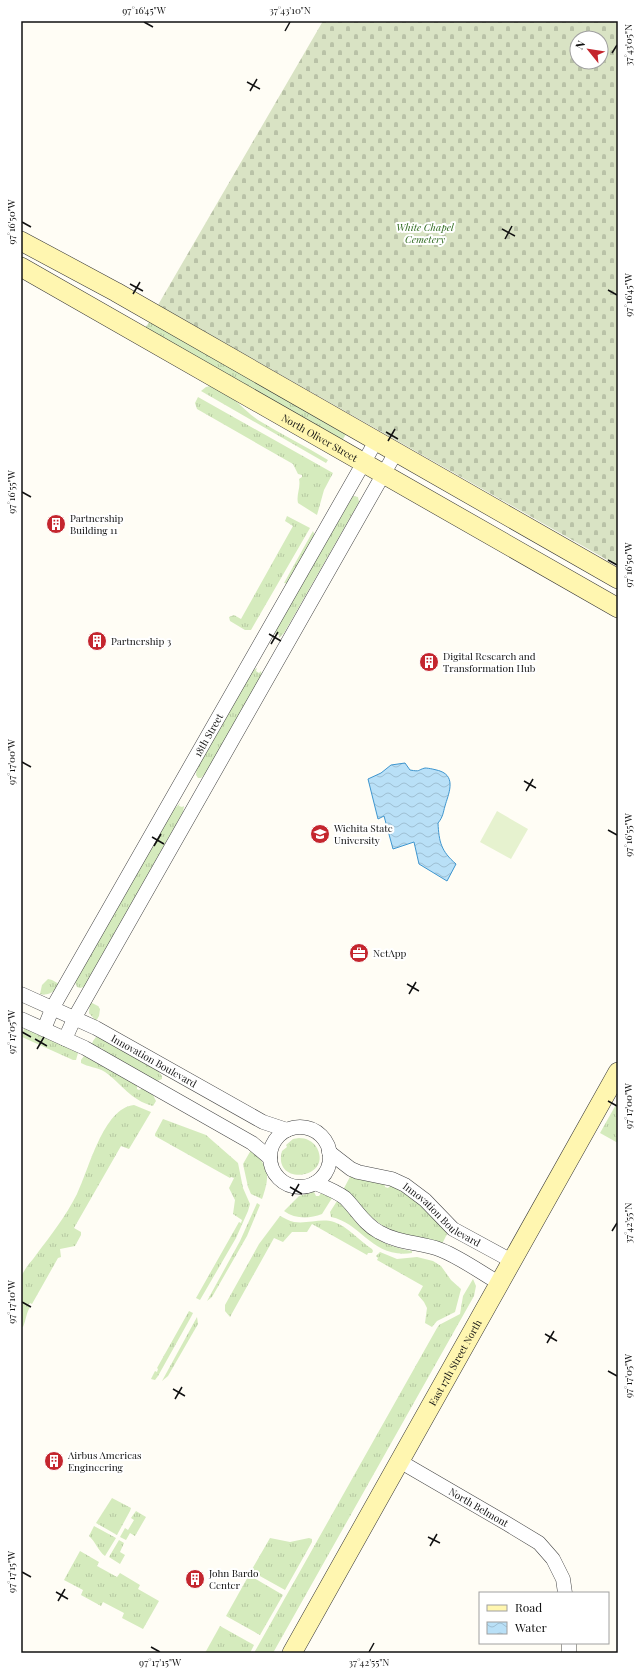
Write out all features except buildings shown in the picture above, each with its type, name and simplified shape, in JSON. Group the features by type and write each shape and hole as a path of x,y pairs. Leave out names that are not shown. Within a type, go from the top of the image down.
{"main road":[{"path":"21,241 116,292 618,579"},
{"name":"North Oliver Street","path":"21,266 618,608"},
{"name":"East 17th Street North","path":"292,1653 401,1462 499,1283 618,1072"}],"street":[{"name":"18th Street","path":"44,1029 53,1007 376,441"},
{"path":"65,1039 75,1017 396,452"},
{"name":"Innovation Boulevard","path":"21,994 75,1017 263,1122 287,1130 296,1127 314,1130 326,1143 329,1152 351,1169 358,1172 392,1179 406,1185 425,1200 453,1229 512,1261"},
{"path":"21,1019 85,1048 252,1142 270,1158"},
{"path":"287,1130 274,1142 271,1149 270,1158 274,1173 284,1183 297,1187 303,1187 315,1183 320,1179 328,1166 329,1152"},
{"path":"315,1183 328,1188 344,1198 367,1224 380,1232 401,1242 425,1245 441,1250 499,1283"},
{"name":"North Belmont","path":"401,1462 539,1543 553,1559 563,1579 565,1592"}],"green space":[{"name":"White Chapel Cemetery","path":"323,21 618,21 618,566 158,305"},
{"path":"150,321 346,434 342,441 145,328"},
{"path":"210,386 217,388 230,396 258,420 328,460 326,463 201,391"},
{"path":"198,397 333,473 324,490 317,515 298,503 299,479 302,475 298,474 293,464 197,409 195,403"},
{"path":"353,496 358,497 359,502 284,633 279,638 277,633 275,635 277,628"},
{"path":"287,516 310,528 251,630 245,630 230,621 229,617 234,615 241,619 293,526 285,521"},
{"path":"313,531 315,536 288,584 284,583"},
{"path":"257,668 256,671 259,673 261,671 262,676 209,770 201,778 198,778 196,775 197,766 253,670"},
{"path":"180,803 179,806 184,806 183,812 84,987 77,987 75,982 171,812"},
{"path":"497,811 528,829 511,859 480,842"},
{"path":"48,979 59,984 51,993 40,994 42,985"},
{"path":"90,1002 98,1006 100,1009 99,1016 96,1021 89,1013"},
{"path":"25,1027 78,1053 76,1060 22,1037"},
{"path":"96,1037 102,1038 158,1071 162,1076 162,1079 157,1081 152,1079 104,1053 104,1050 101,1048 99,1050 92,1044"},
{"path":"84,1056 137,1085 137,1089 139,1090 143,1088 153,1095 156,1101 153,1106 132,1096 105,1072 81,1063"},
{"path":"618,1101 618,1143 600,1133"},
{"path":"134,1105 151,1112 129,1149 121,1146 74,1228 81,1232 75,1246 60,1249 61,1257 58,1258 32,1304 30,1303 28,1305 30,1307 23,1327 21,1326 20,1288 21,1278 24,1272 73,1202 98,1142 106,1128 114,1117 123,1109"},
{"path":"163,1119 206,1135 238,1163 243,1188 250,1204 236,1238 200,1300 196,1298 239,1222 241,1223 242,1220 233,1214 235,1200 229,1188 234,1178 230,1178 155,1136"},
{"path":"293,1139 307,1139 313,1143 317,1148 320,1159 317,1167 302,1175 293,1174 286,1170 281,1162 282,1151 287,1147 286,1145"},
{"path":"251,1150 262,1162 267,1172 266,1184 262,1199 251,1194 248,1187 243,1164"},
{"path":"351,1175 385,1184 385,1187 388,1188 390,1186 394,1187 420,1203 448,1232 442,1244 396,1232 383,1226 367,1214 343,1190"},
{"path":"314,1192 316,1196 319,1196 321,1193 332,1198 322,1214 312,1217 297,1217 284,1211 299,1196"},
{"path":"337,1201 365,1231 398,1248 412,1251 412,1253 387,1251 368,1240 351,1226 331,1217 330,1212"},
{"path":"257,1203 260,1205 247,1236 212,1297 207,1301 240,1241"},
{"path":"280,1216 294,1222 334,1222 349,1231 373,1251 367,1255 312,1224 307,1232 292,1232 283,1242 274,1238 230,1317 225,1311 225,1305 259,1244"},
{"path":"380,1252 397,1259 417,1257 433,1261 441,1266 451,1280 461,1289 455,1312 437,1321 432,1327 425,1323 427,1308 418,1295 423,1286 377,1260 378,1258 376,1256"},
{"path":"473,1279 476,1286 474,1296 273,1653 254,1653 437,1328 439,1325 460,1314 463,1296"},
{"path":"189,1311 193,1313 191,1317 158,1376 155,1380 151,1379 155,1371 157,1372 157,1368"},
{"path":"197,1317 198,1324 168,1376 162,1381"},
{"path":"112,1498 131,1508 117,1535 96,1523"},
{"path":"136,1511 146,1517 135,1536 130,1533 126,1540 120,1537 125,1528 128,1530 134,1520 131,1518"},
{"path":"94,1526 116,1538 105,1556 89,1536"},
{"path":"270,1538 290,1542 309,1538 312,1539 312,1542 285,1590 251,1571"},
{"path":"119,1540 124,1543 120,1552 125,1555 120,1564 109,1557"},
{"path":"80,1551 99,1562 97,1566 117,1577 120,1573 140,1585 138,1589 159,1601 143,1629 122,1618 124,1613 103,1602 101,1606 81,1595 83,1590 64,1580"},
{"path":"249,1575 283,1595 260,1635 226,1616"},
{"path":"220,1626 254,1645 250,1653 205,1653"}],"water":[{"path":"405,763 410,770 417,771 425,768 440,771 448,777 450,782 443,815 438,823 439,836 442,846 447,855 456,864 447,881 419,864 414,842 393,849 384,816 378,819 368,779 381,773 391,765"}],"place":[{"name":"Partnership Building 11","path":"56,524"},
{"name":"Partnership 3","path":"97,641"},
{"name":"Digital Research and Transformation Hub","path":"429,662"},
{"name":"Wichita State University","path":"320,834"},
{"name":"NetApp","path":"359,953"},
{"name":"Airbus Americas Engineering","path":"54,1461"},
{"name":"John Bardo Center","path":"195,1579"}]}
